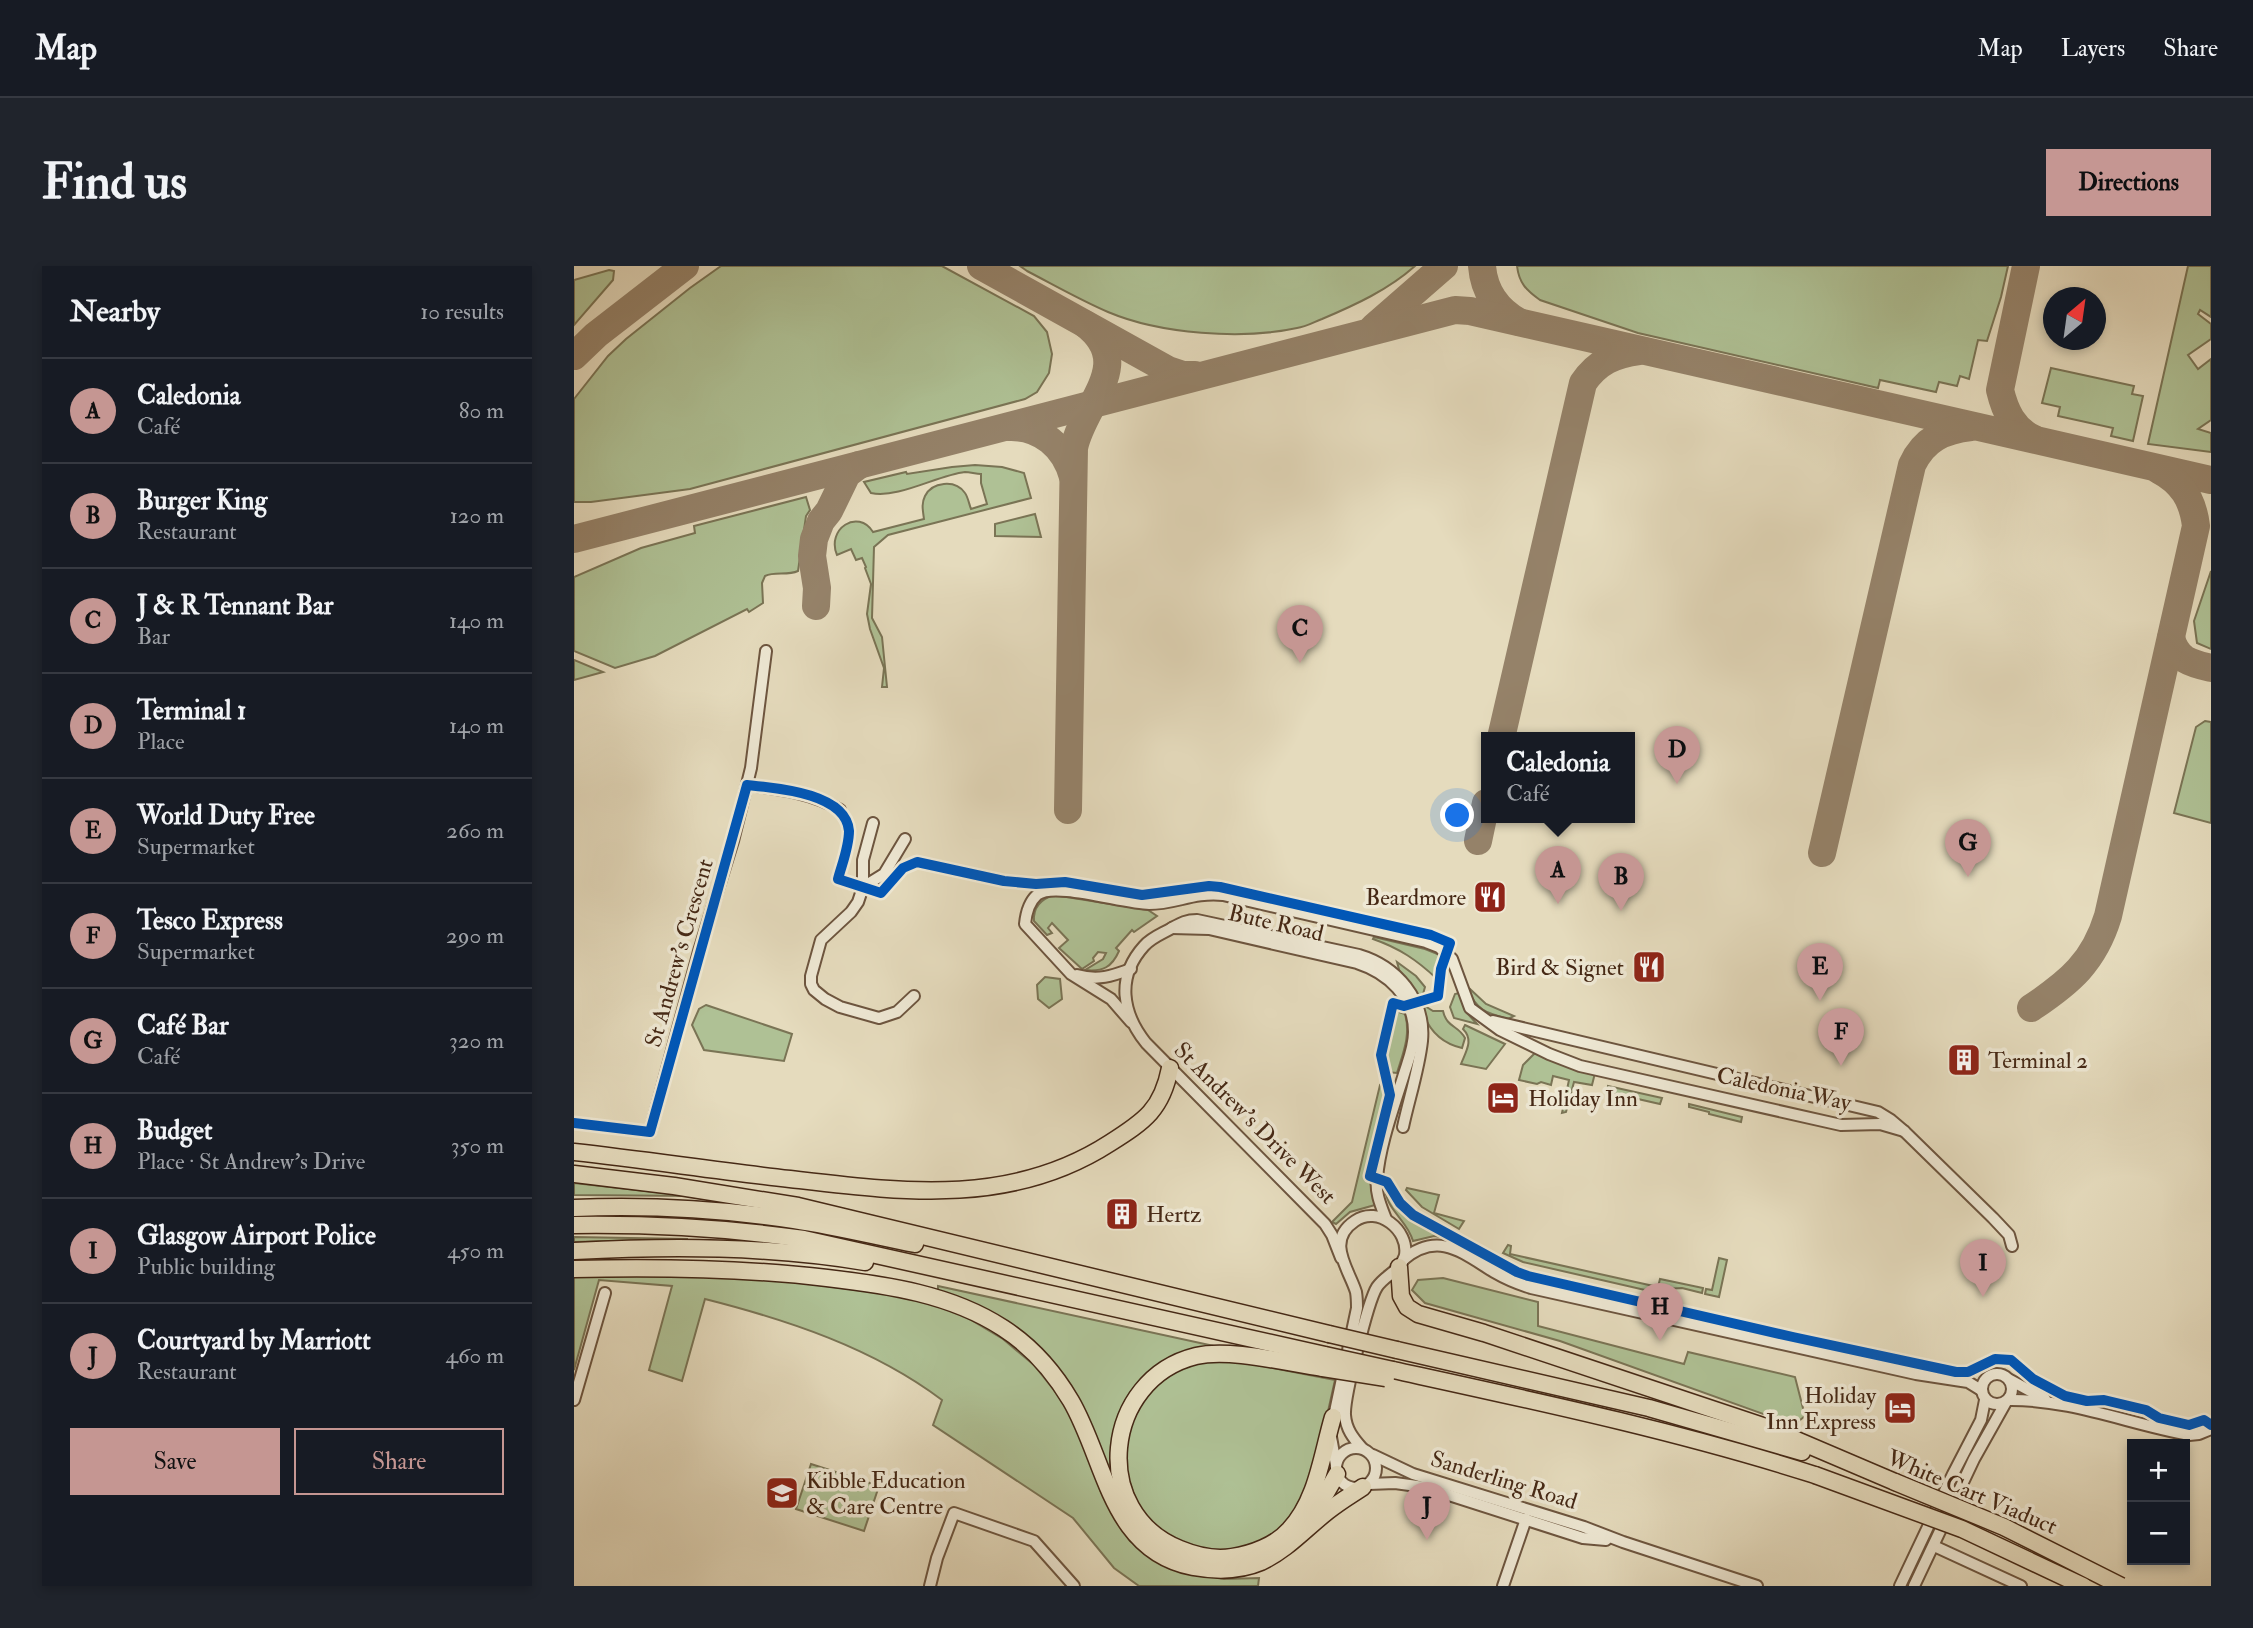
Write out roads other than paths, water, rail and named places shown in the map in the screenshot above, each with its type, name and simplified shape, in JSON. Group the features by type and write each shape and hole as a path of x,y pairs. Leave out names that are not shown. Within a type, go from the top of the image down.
{"highway":[{"path":"574,1152 853,1186 922,1191 985,1189 1025,1181 1065,1168 1080,1162 1123,1135 1161,1100 1170,1068"},
{"path":"574,1174 674,1186 798,1206 1329,1334 1764,1434"},
{"path":"574,1208 615,1206 687,1209 794,1220 1147,1291"},
{"path":"574,1225 662,1225 757,1232 835,1245 1009,1284 1324,1362"},
{"path":"574,1251 690,1248 783,1252 834,1257 1009,1284"},
{"path":"1401,1263 1401,1296 1407,1307 1418,1314 1484,1333 1764,1434"},
{"path":"574,1269 674,1267 796,1274 899,1289 943,1300 974,1312 1020,1340 1047,1368 1062,1387 1080,1419 1112,1499 1127,1524 1155,1551 1187,1566 1226,1570 1258,1563 1290,1545 1327,1511 1366,1486"},
{"path":"1324,1362 1222,1354 1183,1360 1156,1376 1141,1391 1128,1411 1119,1438 1119,1468 1123,1491 1149,1530 1176,1548 1202,1556 1228,1558 1264,1547 1289,1531 1320,1501 1336,1470"},
{"name":"White Cart Viaduct","path":"1324,1362 1547,1403 1759,1457 1928,1516 2083,1586"},
{"path":"1289,1531 1313,1491 1333,1417"},
{"name":"White Cart Viaduct","path":"1764,1434 1895,1482 2004,1527 2121,1586"}],"street":[{"name":"St Andrew's Crescent","path":"650,1132 747,786 766,651"},
{"path":"747,786 811,797 840,810"},
{"path":"873,823 863,860 863,887 858,902 821,940 811,984 825,999 840,1007 879,1018 897,1012 914,996"},
{"path":"863,887 884,874 905,839"},
{"name":"Caledonia Way","path":"1025,924 1031,903 1039,893 1056,889 1147,904 1201,894 1223,895 1439,947 1452,959 1470,1009 1500,1030 1580,1066 1841,1125 1880,1125 1904,1131"},
{"name":"St Andrew's Drive West","path":"1025,924 1071,974 1111,999 1146,1043 1325,1224 1332,1235 1356,1293 1357,1308 1333,1417 1331,1438 1336,1470"},
{"name":"Bute Road","path":"1131,969 1144,946 1172,928 1209,929 1371,964"},
{"path":"1371,964 1389,969 1402,981 1416,1002 1420,1017 1422,1042 1403,1127"},
{"path":"1371,964 1399,990 1408,1005 1414,1030 1412,1049 1377,1175 1377,1195 1386,1219 1397,1229 1403,1240 1405,1253 1401,1263"},
{"path":"1071,974 1101,979 1131,969"},
{"name":"St Andrew's Drive West","path":"1131,969 1126,983 1126,1007 1131,1022"},
{"name":"Caledonia Way","path":"1478,1014 1520,1028 1871,1109 1904,1131"},
{"path":"1904,1131 2009,1235 2012,1246"},
{"path":"1341,1258 1340,1245 1343,1235 1355,1221 1373,1216 1386,1219"},
{"path":"1362,1448 1355,1447 1342,1453 1336,1470 1344,1484 1356,1488 1366,1486 1376,1474 1376,1461 1351,1435 1345,1410 1372,1296 1380,1283 1410,1254 1426,1247 1458,1250 1504,1278 1531,1288 1904,1372 1969,1381 1994,1405 2028,1400 2059,1404 2189,1435 2211,1429"},
{"path":"574,1400 605,1293"},
{"path":"1900,1586 1980,1420 1982,1385 1989,1376 1999,1374 2038,1396 2059,1404"},
{"path":"1914,1586 1974,1459 2007,1401 2012,1387 2008,1378"},
{"name":"Sanderling Road","path":"1373,1455 1413,1474 1584,1527 1757,1586"},
{"name":"Sanderling Road","path":"1366,1486 1395,1483 1424,1487 1583,1538 1623,1542"},
{"path":"930,1586 954,1514 1034,1541 1074,1586"},
{"path":"1503,1586 1526,1519"},
{"path":"1934,1546 2021,1586"}],"place":[{"name":"J & R Tennant Bar","path":"1300,663"},
{"name":"Terminal 1","path":"1677,784"},
{"name":"Café Bar","path":"1968,877"},
{"name":"Beardmore","path":"1490,897"},
{"name":"Caledonia","path":"1558,904"},
{"name":"Burger King","path":"1621,911"},
{"name":"Bird & Signet","path":"1649,967"},
{"name":"World Duty Free","path":"1820,1001"},
{"name":"Terminal 2","path":"1964,1060"},
{"name":"Tesco Express","path":"1841,1066"},
{"name":"Holiday Inn","path":"1503,1098"},
{"name":"Hertz","path":"1122,1214"},
{"name":"Glasgow Airport Police","path":"1983,1297"},
{"name":"Budget","path":"1660,1341"},
{"name":"Holiday Inn Express","path":"1900,1408"},
{"name":"Kibble Education & Care Centre","path":"782,1493"},
{"name":"Courtyard by Marriott","path":"1427,1540"}]}
